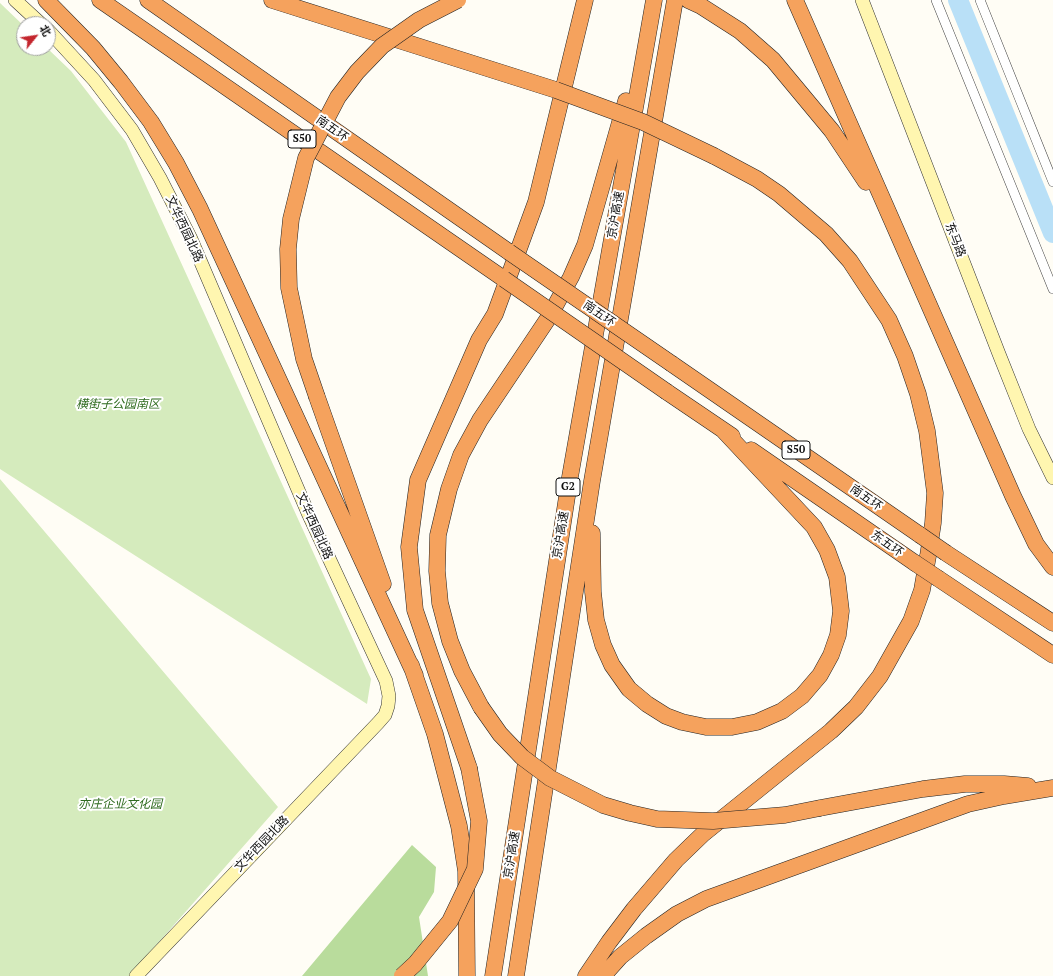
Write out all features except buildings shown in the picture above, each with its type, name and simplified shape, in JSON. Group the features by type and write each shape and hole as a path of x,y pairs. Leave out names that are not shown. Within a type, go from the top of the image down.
{"highway":[{"path":"46,0 93,48 121,82 151,122 176,163 200,209 415,675"},
{"name":"南五环","path":"100,0 723,430"},
{"name":"南五环","path":"148,0 508,252 946,553 1053,623"},
{"path":"272,0 556,90 642,122 714,156 757,179 779,194 826,234 850,261 889,320 905,356 918,394 928,431 935,493 933,524 922,590 911,621 880,676 856,707 831,731 734,808 703,834 682,855 656,882 634,909 586,976"},
{"path":"458,0 412,24 382,46 357,72 335,104 306,158 291,220 288,249 289,288 304,359 435,734 459,826 466,871 467,976"},
{"path":"402,976 415,964 450,921 475,868 479,821 469,768 415,610 409,547 418,480 479,340 496,314 536,202 585,0"},
{"name":"京沪高速","path":"493,976 570,477 654,0"},
{"name":"京沪高速","path":"516,976 592,482 675,0"},
{"path":"688,0 701,6 740,31 773,60 832,130 862,175 901,242"},
{"path":"795,0 1012,496 1036,544 1053,567"},
{"path":"650,19 585,245 571,277 549,317 480,420 461,455 449,488 438,535 437,571 440,603 450,641 462,671 480,707 500,734 528,762 550,778 604,805 657,819 713,821 785,814 923,789 965,784 1004,784 1051,788"},
{"path":"592,482 593,592 596,620 603,645 612,665 630,689 647,704 671,718 706,727 732,727 757,722 782,711 802,696 820,675 831,655 838,635 841,611 838,584 827,550 814,527 723,430"},
{"name":"东五环","path":"723,430 915,563 1053,655"},
{"path":"603,976 620,957 646,936 677,914 706,899 968,804 1051,788"}],"street":[{"path":"15,0 32,16"},
{"name":"东马路","path":"862,0 1029,429 1053,478"},
{"path":"936,0 1053,289"},
{"path":"980,0 1053,182"},
{"name":"文华西园北路","path":"56,39 104,93 132,130 160,178 190,239 308,514 386,681 389,696 385,715 378,723 136,976"}],"green space":[{"name":"横街子公园南区","path":"0,3 16,18 16,56 55,56 71,71 126,142 371,679 367,704 0,469"},
{"name":"亦庄企业文化园","path":"0,479 278,807 129,976 0,976"},
{"path":"412,845 436,867 434,892 419,917 428,976 302,976"}],"waterway":[{"path":"958,0 1053,233"}]}
